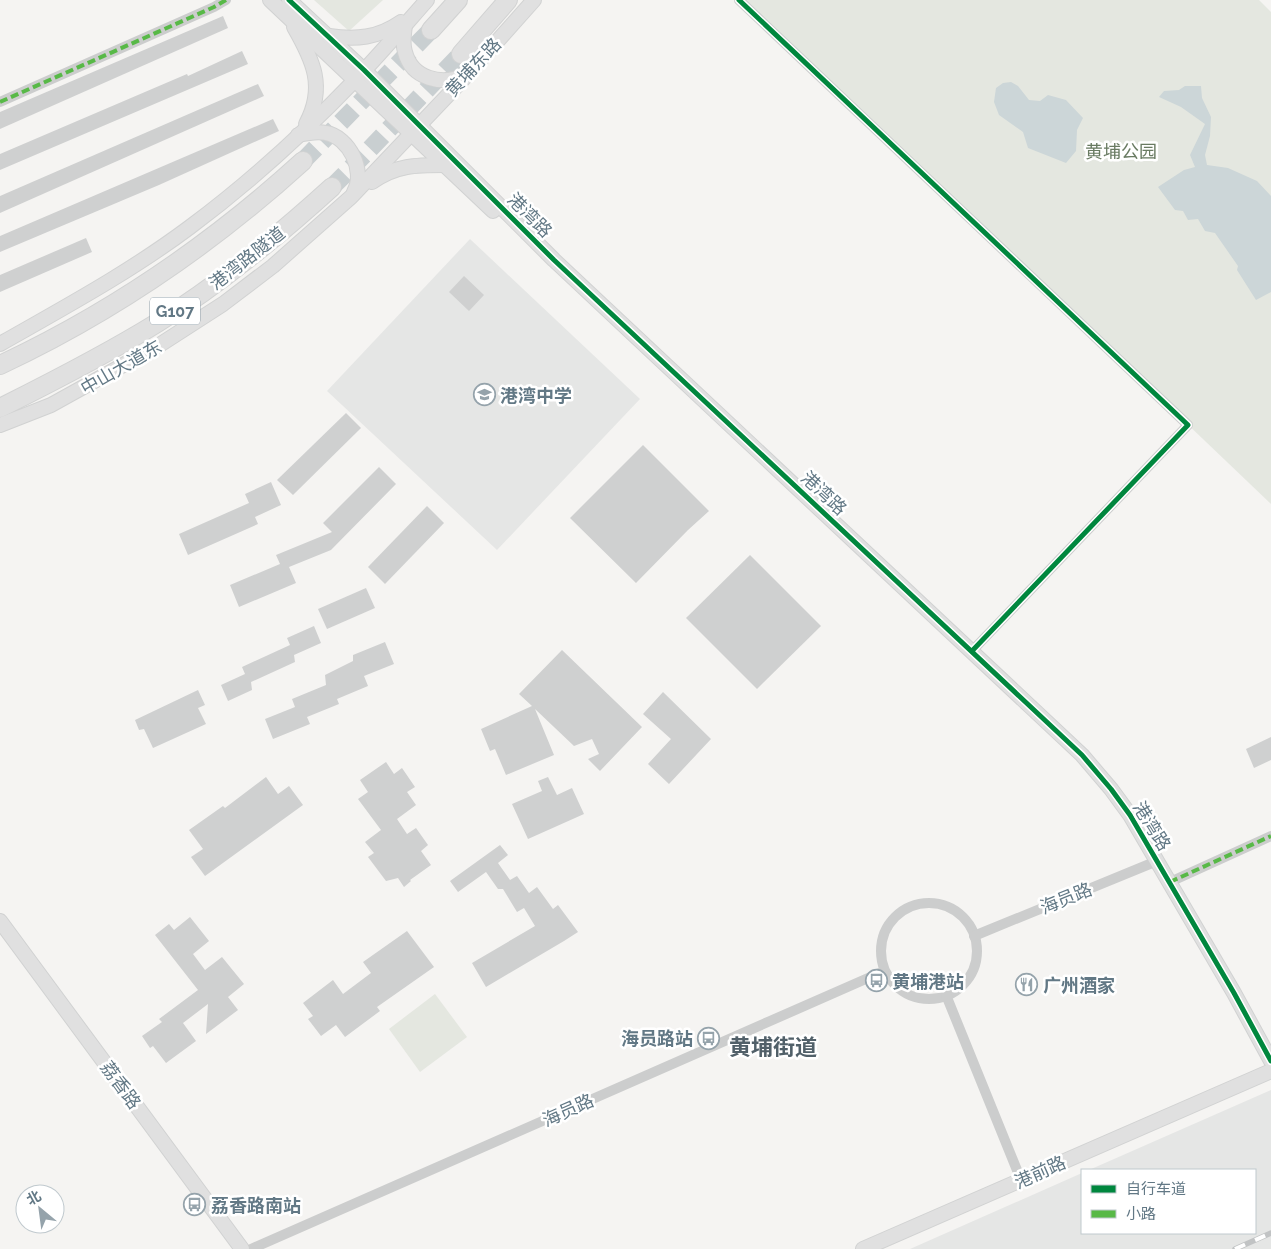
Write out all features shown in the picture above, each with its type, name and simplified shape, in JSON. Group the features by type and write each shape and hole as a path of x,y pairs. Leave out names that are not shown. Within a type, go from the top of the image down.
{"highway":[{"path":"431,30 458,0"},
{"path":"460,54 508,0"},
{"name":"G107","path":"0,365 66,332 151,281 266,195 303,161"},
{"name":"港湾路隧道","path":"0,408 103,355 180,308 234,270 268,243 332,187"}],"street":[{"path":"0,102 206,11 226,0"},
{"name":"港湾路","path":"270,0 360,75 554,260 1082,755 1112,789 1130,815 1271,1061"},
{"name":"港湾路","path":"289,0 328,36 360,75"},
{"name":"黄埔东路","path":"415,129 468,74 534,0"},
{"path":"739,0 1188,425 972,651"},
{"path":"328,36 355,38 378,35 389,30 423,5"},
{"path":"0,344 113,280 182,233 228,198 298,135 360,75 423,5"},
{"path":"287,16 310,56 315,71 316,85 311,113 298,135"},
{"path":"405,25 405,54 417,72 440,81 456,79 468,74"},
{"name":"港湾路","path":"415,129 445,165 526,240 554,260"},
{"name":"中山大道东","path":"0,425 51,405 81,390 161,344 242,290 306,238 351,197 415,129"},
{"path":"298,135 317,132 327,133 338,137 346,144 353,156 358,174 357,187 351,197"},
{"path":"351,197 396,168 445,165"},
{"path":"1170,882 1271,836"},
{"name":"海员路","path":"974,936 1157,861"},
{"path":"930,903 945,906 959,914 970,926 974,936 977,956 972,972 963,985 946,995 934,999 918,998 904,992 892,982 884,971 880,953 882,938 889,924 900,912 914,905 930,903"},
{"name":"荔香路","path":"0,921 242,1249"},
{"name":"海员路","path":"251,1249 884,971"},
{"path":"946,995 1021,1180"},
{"name":"港前路","path":"863,1249 1271,1071"}],"shaded area":[{"path":"1011,82 1018,86 1029,100 1040,101 1048,95 1066,100 1083,118 1077,130 1076,151 1066,163 1028,148 1023,132 999,115 994,102 996,88 1003,83"},
{"path":"1185,86 1201,86 1202,98 1211,117 1210,136 1205,155 1207,165 1228,168 1257,181 1271,196 1271,292 1256,300 1237,270 1238,266 1215,233 1205,231 1198,219 1188,220 1183,211 1175,210 1158,187 1184,170 1195,167 1190,155 1205,124 1181,107 1159,97 1164,91 1179,90"},
{"name":"港湾中学","path":"470,239 640,399 497,550 327,391"},
{"path":"1271,1090 1271,1249 910,1249 1081,1173 1081,1234 1256,1234 1256,1169 1091,1169"}],"green space":[{"path":"314,0 383,0 349,31"},
{"name":"黄埔公园","path":"743,0 1259,0 1271,12 1271,504"},
{"path":"435,994 467,1037 420,1072 389,1029"}],"building":[{"path":"223,16 228,28 0,129 0,112"},
{"path":"242,51 248,64 0,170 0,154 187,74 188,76"},
{"path":"258,84 264,96 0,213 0,196"},
{"path":"273,119 279,131 159,185 0,252 0,236"},
{"path":"86,238 92,252 0,292 0,275"},
{"path":"464,276 484,295 469,311 449,292"},
{"path":"346,413 361,428 293,495 277,480"},
{"path":"643,445 709,511 636,583 570,518"},
{"path":"379,467 396,484 331,550 289,567 296,583 239,607 230,585 280,564 276,555 332,532 323,523"},
{"path":"271,482 281,505 255,517 258,524 188,555 179,534 249,503 245,494"},
{"path":"427,506 444,523 385,584 368,567"},
{"path":"750,555 821,626 757,689 686,618"},
{"path":"366,588 375,608 327,629 318,609"},
{"path":"314,626 321,643 294,655 295,662 251,682 252,690 228,701 221,685 245,674 242,667 290,645 287,638"},
{"path":"385,642 394,664 364,676 368,686 337,699 339,704 307,717 310,724 273,739 265,719 295,707 292,699 326,685 325,675 353,661 353,655"},
{"path":"562,650 642,727 600,771 588,759 599,754 592,739 574,746 535,709 554,755 506,775 495,749 490,751 481,729 532,706 519,694"},
{"path":"198,690 205,705 198,708 206,724 153,748 144,729 139,730 135,720"},
{"path":"663,692 711,739 669,784 648,764 671,739 643,714"},
{"path":"1271,737 1271,760 1254,768 1246,749"},
{"path":"386,762 394,774 402,768 415,787 407,792 416,805 397,819 407,834 416,828 428,845 421,851 431,865 410,880 404,887 398,878 386,881 368,857 374,853 365,842 381,830 358,799 368,792 360,780"},
{"path":"266,777 278,794 289,786 303,805 205,876 191,857 203,849 189,830 223,806 225,808"},
{"path":"548,777 557,795 572,788 584,814 528,839 512,804 542,791 538,781"},
{"path":"500,845 508,855 498,863 510,880 517,876 529,893 537,887 553,909 558,905 578,932 486,987 472,963 535,926 524,908 517,912 503,889 498,889 486,872 458,892 450,881"},
{"path":"190,917 209,941 193,954 205,970 222,957 244,984 228,997 238,1010 206,1034 208,1004 183,1023 196,1041 166,1063 153,1046 150,1048 142,1036 162,1022 159,1019 198,990 155,935 169,924 174,930"},
{"path":"407,931 434,967 377,1007 380,1011 345,1037 336,1025 321,1036 308,1019 313,1016 303,1003 333,980 343,994 371,973 363,962"}],"tunnel":[{"path":"303,161 431,30"},
{"path":"332,187 461,54"}],"railway":[{"path":"1235,1249 1271,1233"}],"marked path":[{"path":"0,102 226,0"},
{"path":"1170,882 1271,836"}],"cycle path":[{"path":"289,0 364,70 554,260 1082,755 1130,815 1234,993 1271,1061"},
{"path":"739,0 1188,425 972,651"}],"place":[{"name":"港湾中学","path":"484,395"},
{"name":"黄埔港站","path":"876,981"},
{"name":"广州酒家","path":"1027,985"},
{"name":"海员路站","path":"709,1038"},
{"name":"荔香路南站","path":"195,1205"}],"district":[{"name":"黄埔街道","path":"773,1047"}]}
